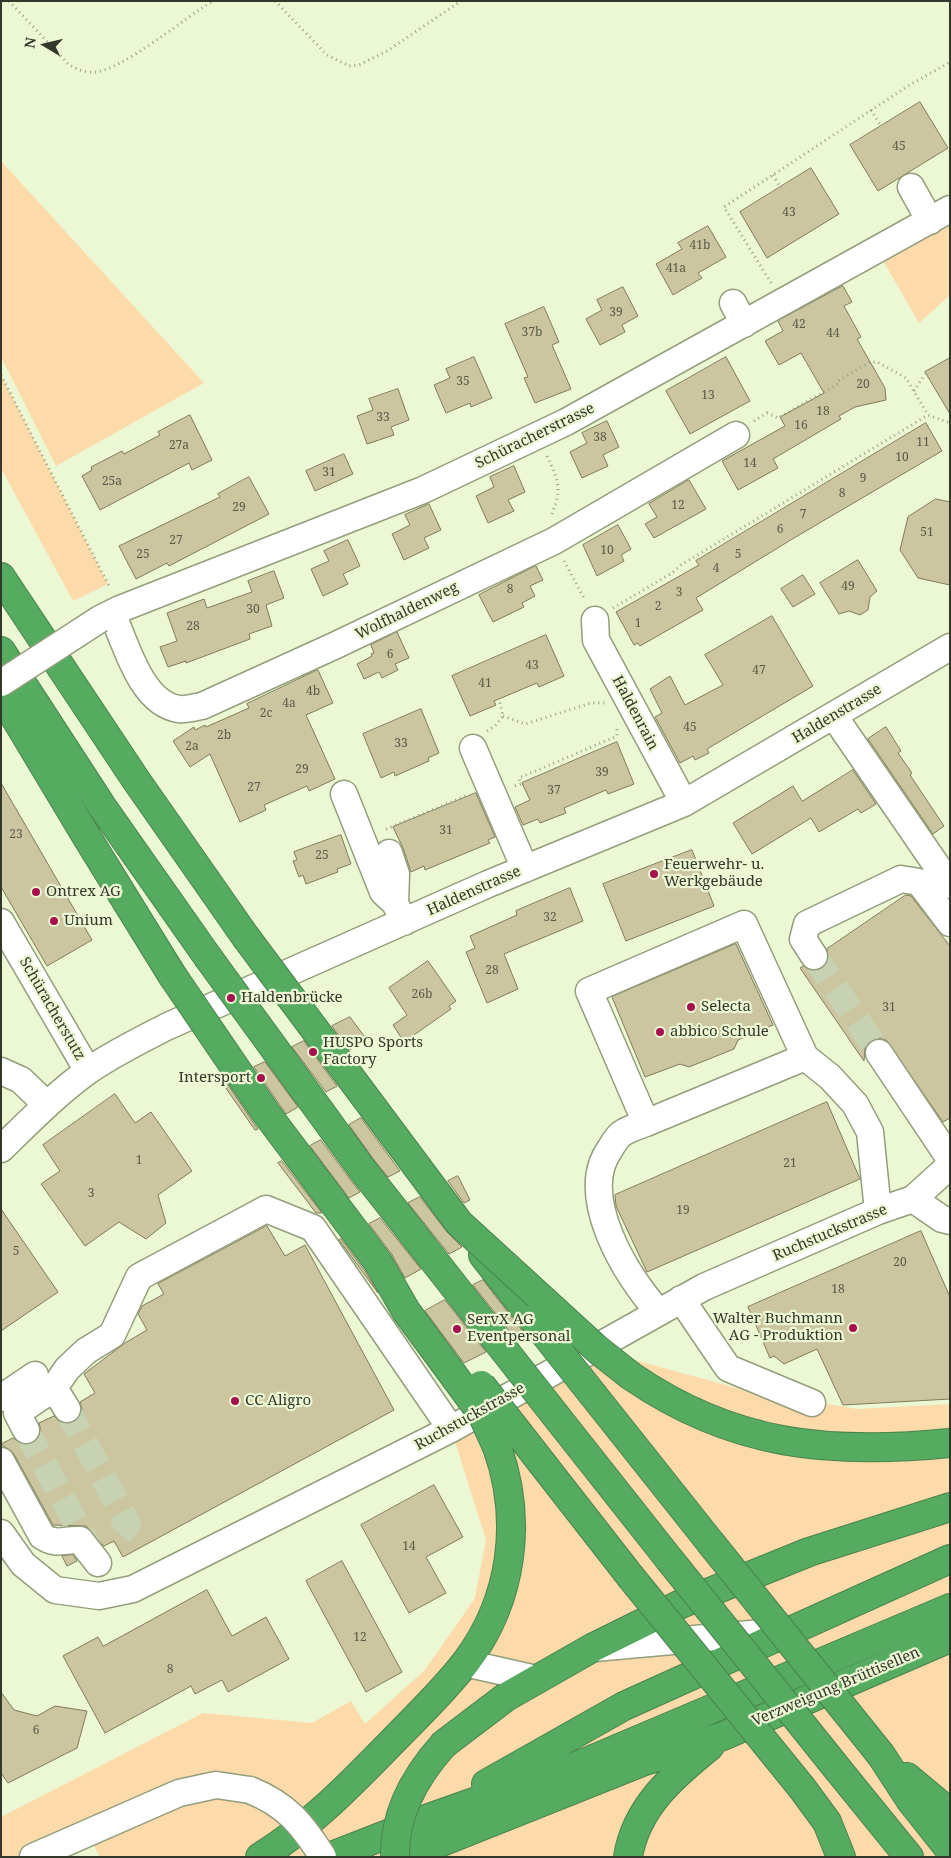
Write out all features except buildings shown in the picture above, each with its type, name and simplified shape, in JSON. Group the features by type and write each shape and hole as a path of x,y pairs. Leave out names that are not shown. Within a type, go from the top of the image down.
{"highway":[{"path":"1,577 125,765 245,936 458,1223 881,1755 911,1801 950,1850"},
{"path":"1,651 96,797 207,956 362,1169 669,1559 909,1857"},
{"path":"1,694 172,975 266,1113 378,1262 418,1302 508,1441 630,1576 802,1788 827,1822 842,1857"},
{"path":"458,1223 598,1350 631,1376 661,1396 696,1415 718,1424 771,1439 852,1446 950,1443"},
{"path":"260,1857 295,1833 333,1800 438,1694 465,1663 479,1642 495,1609 506,1576 509,1559 512,1528 508,1441"},
{"path":"395,1857 405,1802 420,1774 444,1744 490,1708 536,1679 592,1648 683,1603 809,1552 950,1507"},
{"path":"429,1818 624,1706 950,1558"},
{"path":"328,1857 429,1818 588,1761 950,1608"},
{"name":"Verzweigung Brüttisellen","path":"723,1736 950,1638"},
{"path":"404,1857 642,1762 723,1736"},
{"path":"628,1857 639,1819 661,1789 674,1775 723,1736"},
{"path":"881,1755 950,1813"}],"street":[{"path":"911,187 940,215"},
{"name":"Schüracherstrasse","path":"110,614 423,490 739,314 940,215"},
{"name":"Wolfhaldenweg","path":"110,614 141,680 151,695 165,705 181,710 202,706 334,646 554,540 736,434"},
{"path":"1,683 110,614"},
{"name":"Haldenrain","path":"595,620 596,640 684,803"},
{"name":"Haldenstrasse","path":"1,1149 46,1104 88,1071 127,1047 399,912 525,869 684,803 950,647"},
{"path":"834,716 950,885"},
{"path":"473,748 484,794 525,869"},
{"path":"344,794 383,892 399,912"},
{"path":"389,853 396,874 399,912"},
{"path":"814,956 803,939 807,924 901,879 919,882 950,923"},
{"name":"Schüracherstutz","path":"1,922 88,1071"},
{"path":"646,1122 589,991 744,924 804,1056 830,1078 855,1104 870,1132 878,1212"},
{"path":"879,1053 950,1159"},
{"path":"804,1056 620,1134 601,1160 599,1199 608,1235 662,1302 728,1368 812,1403"},
{"path":"1,1071 21,1080 46,1104"},
{"path":"850,1083 870,1112 885,1154 887,1177 878,1212"},
{"path":"947,1225 913,1200 944,1171 950,1169"},
{"path":"586,1199 588,1223 606,1264 626,1289 662,1302"},
{"name":"Ruchstuckstrasse","path":"1,1533 23,1564 55,1590 98,1596 133,1589 451,1429 662,1302 878,1212 913,1200"},
{"path":"12,1417 52,1391 67,1369 86,1351 112,1335 139,1277 266,1209 313,1228 451,1429"},
{"path":"1,1461 42,1536 58,1543 80,1540 95,1558"},
{"path":"592,1648 787,1631"},
{"path":"465,1663 536,1679"},
{"path":"33,1857 179,1793 216,1785 250,1790 278,1803 306,1830 323,1857"}],"path":[{"path":"9,1 57,55 69,65 79,70 95,72 115,67 214,1"},
{"path":"275,1 327,55 349,66 359,65 387,51 461,1"},
{"path":"769,280 724,207 871,110 950,62"},
{"path":"871,110 880,126"},
{"path":"772,176 780,187"},
{"path":"767,413 778,418 838,384 838,381 870,362 877,362 906,378 928,415 950,423"},
{"path":"1,374 110,614"},
{"path":"914,391 925,374"},
{"path":"595,620 672,573 680,565 747,523 928,415"},
{"path":"503,716 525,724 591,703 609,703 625,694"},
{"path":"499,699 503,716"},
{"path":"473,748 477,737 495,726 503,716"},
{"path":"362,838 441,807 521,784 519,778 617,736 617,726"}],"shaded area":[{"path":"1,161 204,383 56,466 1,357"},
{"path":"950,209 950,295 919,323 877,250"},
{"path":"1,375 108,584 73,601 1,468"},
{"path":"598,1350 744,1390 857,1409 950,1404 950,1857 100,1857 87,1833 33,1857 1,1857 1,1817 203,1713 312,1723 351,1701 365,1724 425,1670 475,1598 486,1540 451,1429"}],"tunnel":[{"path":"814,956 879,1053"},
{"path":"67,1409 128,1524 114,1541"},
{"path":"26,1430 92,1553"}],"place":[{"name":"Feuerwehr- u. Werkgebäude","path":"654,874"},
{"name":"Ontrex AG","path":"36,892"},
{"name":"Unium","path":"54,921"},
{"name":"Haldenbrücke","path":"231,998"},
{"name":"Selecta","path":"691,1007"},
{"name":"abbico Schule","path":"660,1032"},
{"name":"HUSPO Sports Factory","path":"313,1052"},
{"name":"Intersport","path":"261,1078"},
{"name":"Walter Buchmann AG - Produktion","path":"853,1328"},
{"name":"ServX AG Eventpersonal","path":"457,1329"},
{"name":"CC Aligro","path":"235,1401"}]}
